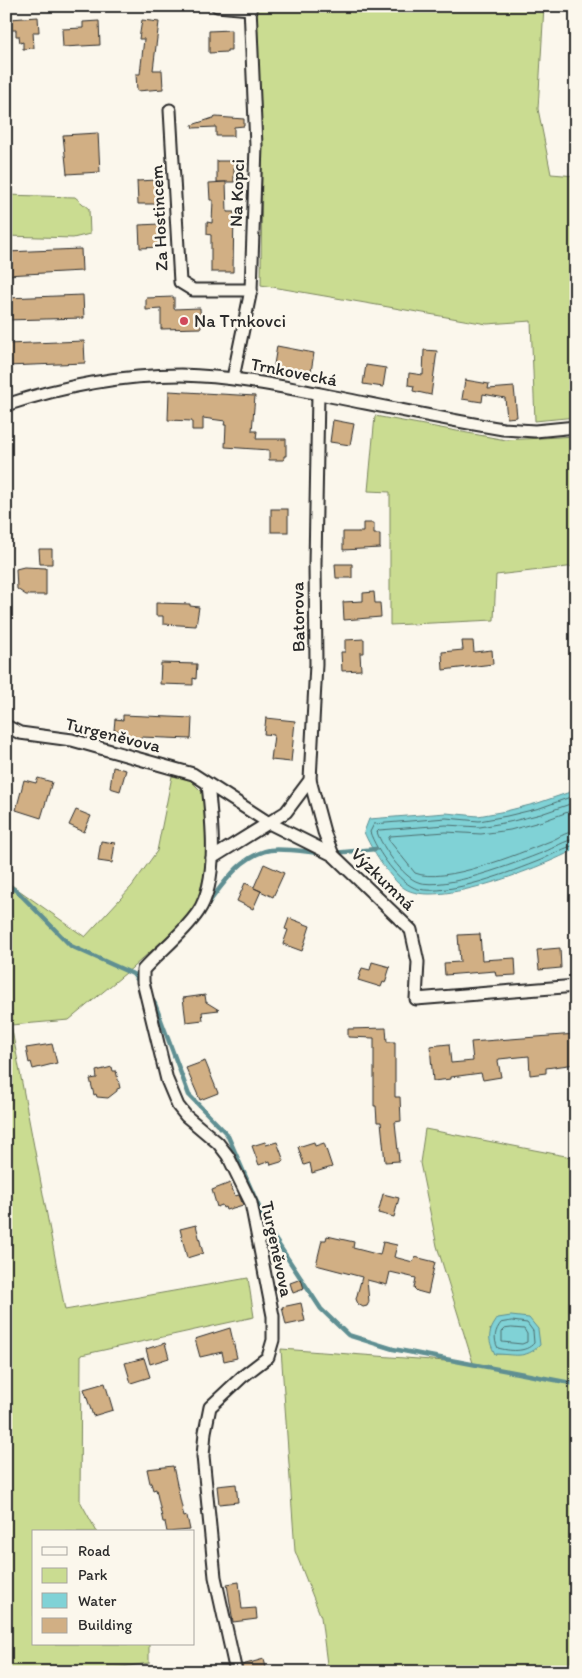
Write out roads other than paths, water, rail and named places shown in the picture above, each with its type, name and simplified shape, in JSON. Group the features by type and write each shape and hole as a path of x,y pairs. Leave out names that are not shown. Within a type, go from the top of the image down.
{"street":[{"path":"217,6 250,8"},
{"name":"Na Kopci","path":"233,378 251,290 256,146 250,8"},
{"name":"Za Hostincem","path":"170,110 180,282 193,290 251,290"},
{"name":"Trnkovecká","path":"6,404 48,392 106,380 180,375 233,378 503,429 535,431 576,427"},
{"name":"Batorova","path":"318,394 315,564 316,664 310,780 324,832 333,855"},
{"name":"Turgeněvova","path":"6,726 20,733 72,740 193,774 208,785 212,858 203,903 177,937 158,952 143,970 143,982 167,1080 178,1106 186,1116 218,1143 228,1156 251,1203 273,1316 273,1340 268,1358 242,1377 210,1408 205,1432 203,1456 215,1577 236,1672"},
{"path":"212,858 286,812 310,780"},
{"name":"Výzkumná","path":"208,785 269,823 333,855 411,930 418,962 416,999 576,986"}],"water":[{"path":"576,790 576,849 516,875 464,890 440,894 419,893 404,888 381,863 364,832 369,819 446,813 478,816 538,803"},
{"path":"511,1316 529,1318 538,1329 540,1345 535,1350 529,1353 514,1355 495,1354 490,1339 492,1327 498,1318"}],"waterway":[{"path":"207,905 226,880 242,864 260,853 281,849 321,853"},
{"path":"334,853 376,849"},
{"path":"6,885 17,891 71,946 133,974 141,984"},
{"path":"151,998 155,1004 189,1095 227,1134 269,1230 321,1309 348,1335 393,1349 576,1384"}],"place":[{"name":"Na Trnkovci","path":"184,321"}]}
